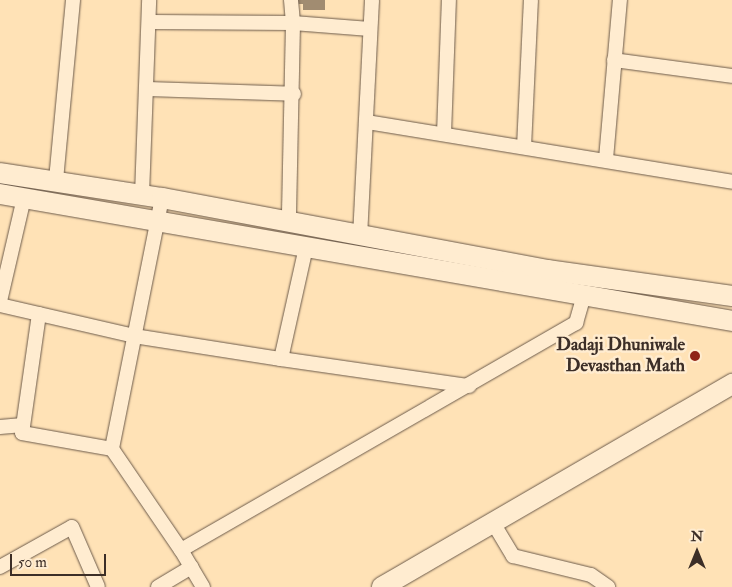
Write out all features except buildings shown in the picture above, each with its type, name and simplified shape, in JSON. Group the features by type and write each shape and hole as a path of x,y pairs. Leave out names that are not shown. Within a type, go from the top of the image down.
{"street":[{"path":"56,180 73,0"},
{"path":"142,195 150,22 149,0"},
{"path":"289,222 294,94 292,0"},
{"path":"360,237 372,0"},
{"path":"444,134 449,0"},
{"path":"524,147 532,0"},
{"path":"606,160 620,0"},
{"path":"150,22 293,23 370,29"},
{"path":"614,60 732,76"},
{"path":"147,89 294,94"},
{"path":"367,122 732,182"},
{"path":"0,173 56,180 162,198 360,237 547,270 732,296"},
{"path":"0,194 732,321"},
{"path":"1,292 24,198"},
{"path":"112,449 162,198"},
{"path":"281,359 306,247"},
{"path":"181,550 469,386 576,322 584,295"},
{"path":"0,305 134,336 469,386"},
{"path":"40,314 22,432 112,449 181,550 203,587"},
{"path":"382,587 492,521 732,384"},
{"path":"0,427 23,425"},
{"path":"492,521 514,556 591,575 608,587"},
{"path":"0,567 72,527 98,587"},
{"path":"158,587 191,566"}],"place":[{"name":"Dadaji Dhuniwale Devasthan Math","path":"695,356"}]}
